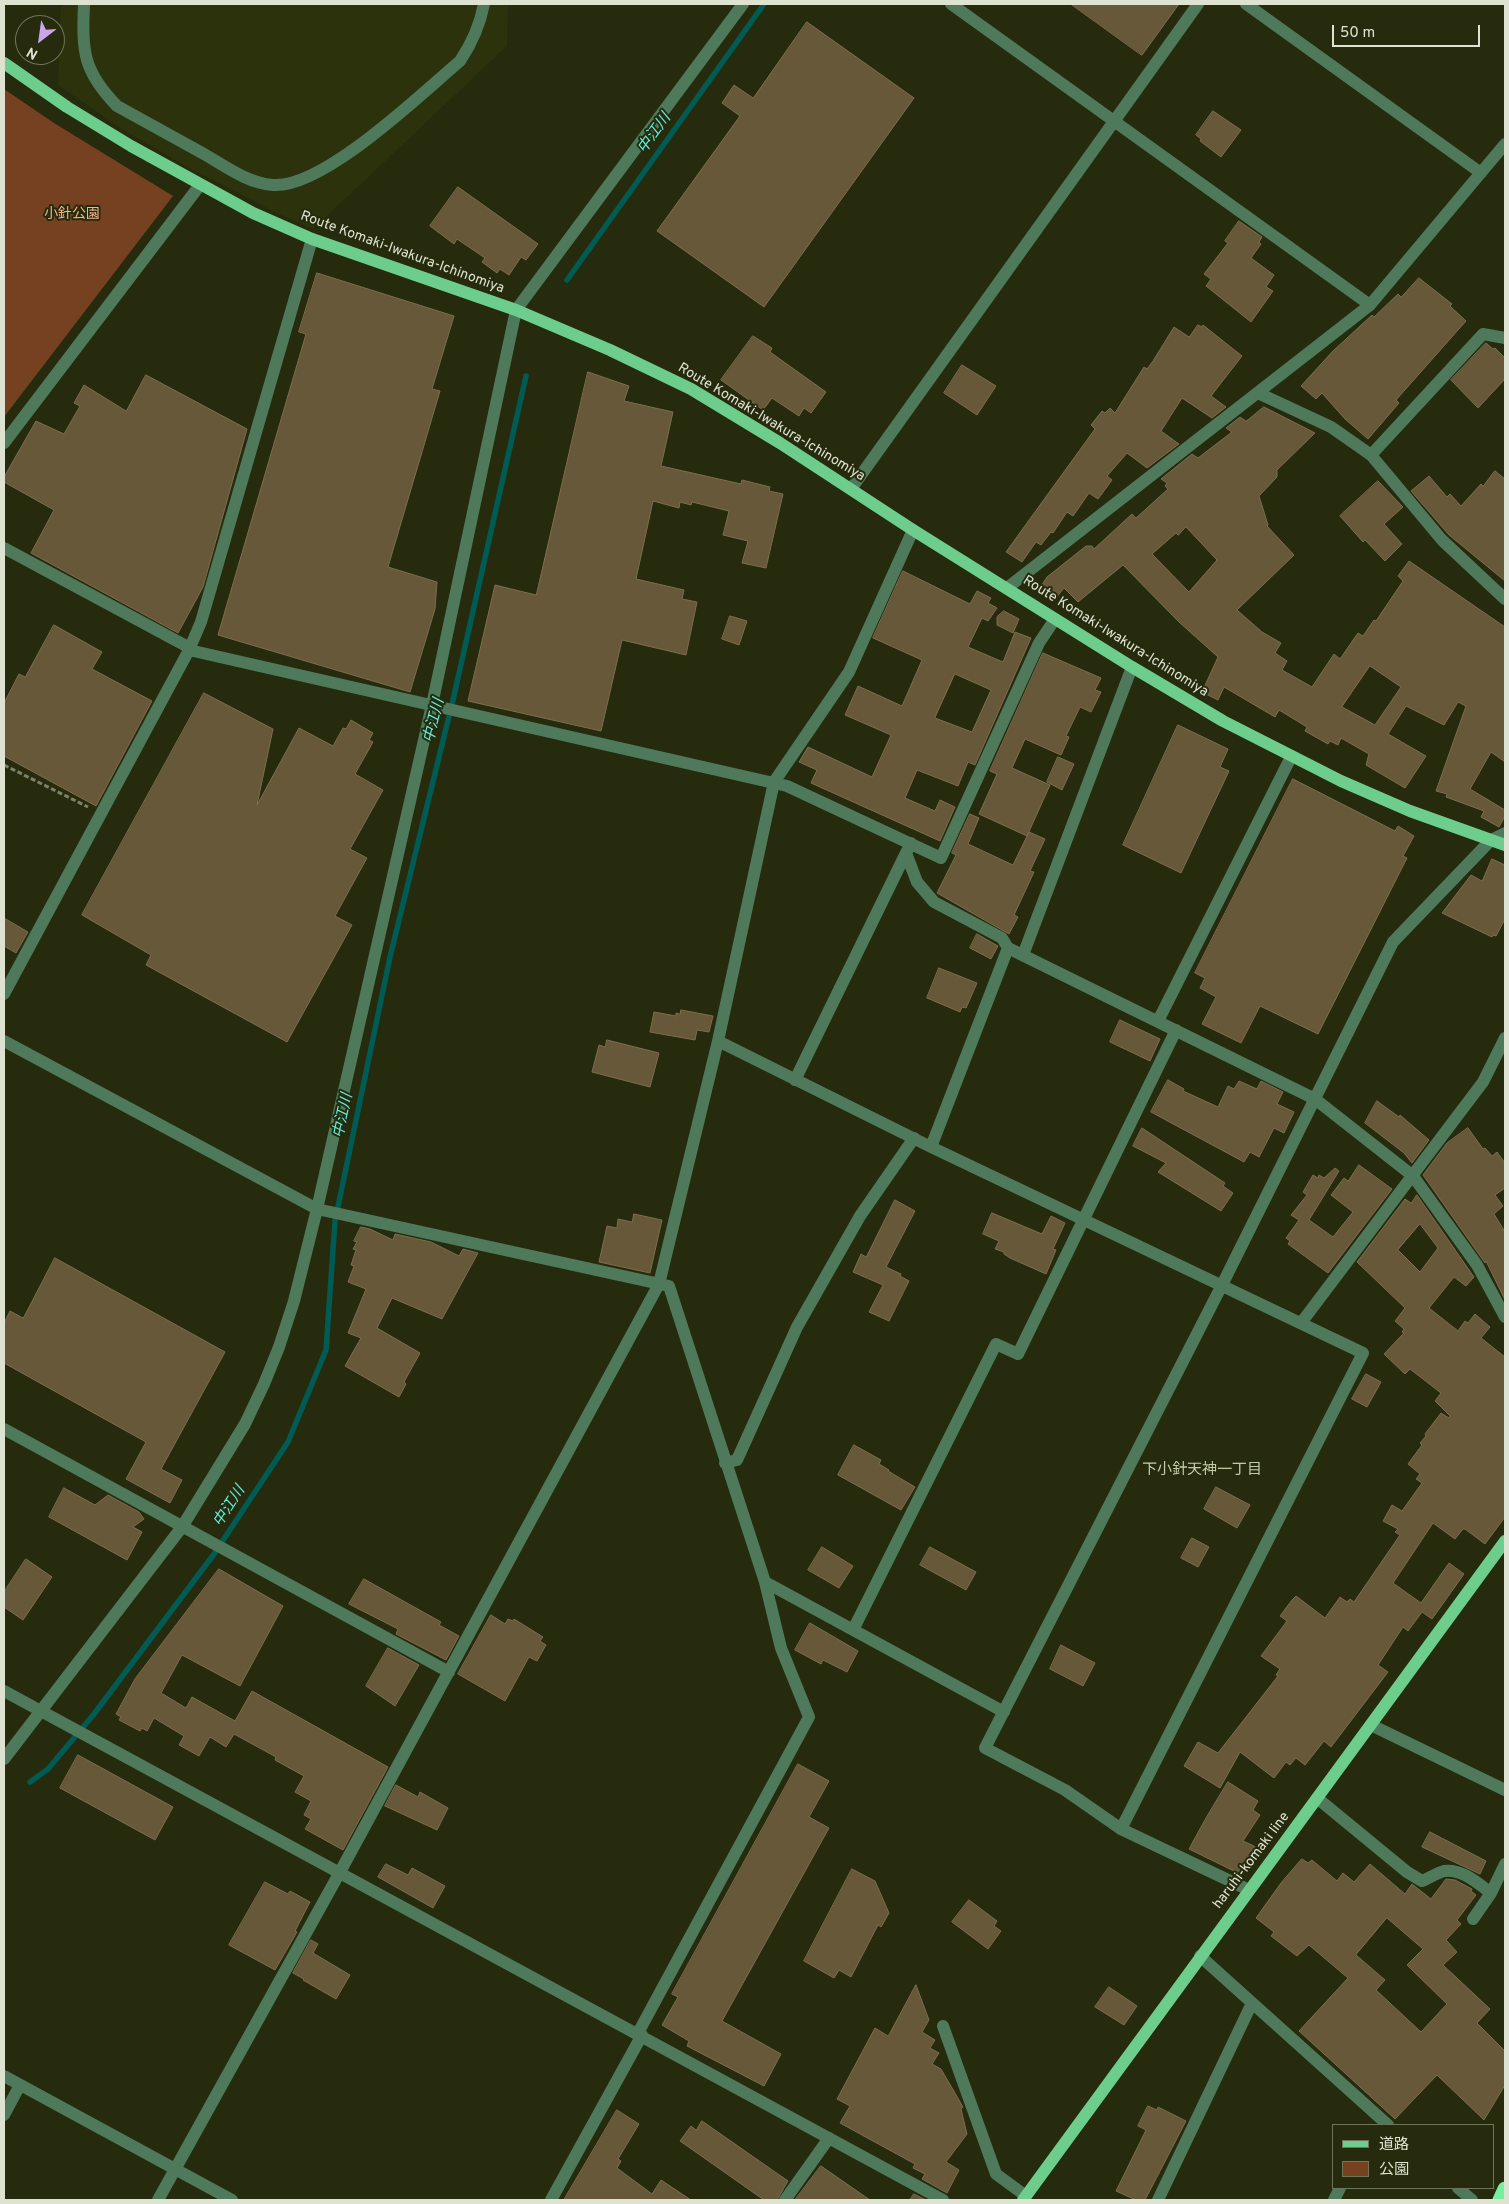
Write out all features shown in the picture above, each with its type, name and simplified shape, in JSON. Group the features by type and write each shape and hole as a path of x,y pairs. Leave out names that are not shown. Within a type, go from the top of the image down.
{"highway":[{"path":"1500,2200 1505,2189"}],"main road":[{"name":"Route Komaki-Iwakura-Ichinomiya","path":"4,63 66,107 131,146 253,213 312,239 516,310 610,350 691,390 1132,667 1223,721 1292,757 1410,811 1505,845"},
{"name":"haruhi-komaki line","path":"1024,2198 1505,1541"}],"street":[{"path":"84,4 84,51 89,70 101,90 117,106 248,179 274,185 299,181 319,172 353,151 460,61 471,46 480,24 484,4"},
{"path":"4,1759 182,1527 245,1424 264,1384 279,1347 294,1301 320,1210 435,706 516,310 743,4"},
{"path":"951,4 1370,305"},
{"path":"851,489 1198,4"},
{"path":"1246,4 1481,173"},
{"path":"1007,588 1370,305 1505,144"},
{"path":"4,443 200,185"},
{"path":"4,994 190,649 201,622 312,239"},
{"path":"1370,455 1483,334 1505,338"},
{"path":"1258,393 1331,427 1370,455 1442,540 1505,599"},
{"path":"158,2200 340,1872 659,1284 718,1041 774,782 849,672 913,530"},
{"path":"4,548 190,649 774,782 787,786 909,848 941,858 1038,643 1055,618"},
{"path":"1023,955 1132,667"},
{"path":"1158,1021 1292,757"},
{"path":"1249,1890 1121,1829 1065,1790 985,1748 1222,1285 1393,942 1490,840 1505,833"},
{"path":"909,848 918,882 934,902 1002,938 1008,948 1315,1099 1413,1176 1477,1265 1505,1317"},
{"path":"795,1080 909,848"},
{"path":"931,1147 1008,948"},
{"path":"853,1630 996,1344 1018,1354 1176,1030"},
{"path":"1301,1323 1483,1082 1505,1038"},
{"path":"4,1041 320,1210 669,1286 765,1582 781,1648 809,1717 551,2200"},
{"path":"718,1041 931,1147 1364,1353 1121,1829"},
{"path":"725,1463 737,1460 797,1327 860,1216 914,1138"},
{"path":"4,1429 448,1672"},
{"path":"765,1582 1004,1712"},
{"path":"4,1691 640,2034 943,2200"},
{"path":"1371,1725 1505,1790"},
{"path":"1317,1798 1407,1872 1422,1881 1444,1871 1452,1871 1468,1876 1491,1893"},
{"path":"1473,1918 1491,1893 1505,1864"},
{"path":"1200,1956 1374,2120"},
{"path":"1158,2200 1252,2003"},
{"path":"943,2026 996,2174 1024,2198"},
{"path":"4,2076 232,2200"},
{"path":"4,2115 20,2085"},
{"path":"785,2200 829,2138"},
{"path":"1459,2189 1472,2200"}],"path":[{"path":"4,765 101,814"}],"shaded area":[{"path":"61,4 508,4 507,46 313,229 193,170 122,129 58,85 59,65 65,65 65,15 61,15"}],"green space":[{"name":"小針公園","path":"4,89 54,123 173,196 4,417"}],"building":[{"path":"1071,4 1179,4 1142,55"},
{"path":"807,22 914,98 764,307 657,231 740,116 722,103 734,85 753,98"},
{"path":"1213,111 1241,130 1221,157 1200,141 1201,139 1196,135"},
{"path":"458,187 538,244 526,260 521,257 509,275 500,269 497,273 482,262 485,258 457,239 454,244 430,226"},
{"path":"1239,221 1262,237 1259,242 1261,244 1251,258 1274,275 1266,287 1273,291 1251,322 1206,286 1211,279 1204,274 1228,243 1225,241"},
{"path":"317,273 454,316 432,389 440,391 388,567 437,582 435,609 410,692 218,635 306,334 299,332"},
{"path":"1419,278 1452,304 1450,306 1466,321 1396,400 1399,403 1368,439 1345,419 1322,393 1316,399 1301,386 1333,351 1372,315 1374,317 1398,294 1401,297"},
{"path":"1198,325 1202,327 1203,325 1242,356 1211,396 1226,407 1212,418 1182,398 1161,431 1179,444 1147,468 1127,453 1107,476 1112,480 1098,499 1089,493 1073,516 1067,512 1053,533 1051,532 1041,545 1036,542 1022,562 1006,552 1095,429 1091,425 1102,411 1105,413 1110,408 1115,413 1144,367 1147,369 1153,361 1174,327 1189,337"},
{"path":"753,336 772,348 770,352 826,392 811,413 804,408 799,416 772,398 763,410 721,380"},
{"path":"1486,343 1493,349 1495,348 1505,358 1505,379 1478,408 1451,380"},
{"path":"962,365 996,386 977,415 944,393"},
{"path":"588,372 629,386 624,401 673,412 661,466 741,484 742,480 770,487 769,491 783,494 766,568 742,563 748,541 723,535 729,511 692,502 691,505 680,502 679,508 653,501 636,579 684,590 682,599 697,602 686,655 622,640 601,731 468,701 495,585 536,595"},
{"path":"146,375 247,429 203,587 178,633 31,553 54,510 4,482 4,477 36,421 64,434 80,406 74,403 84,385 126,411"},
{"path":"1264,407 1315,433 1277,470 1277,477 1259,496 1267,526 1294,555 1237,610 1262,632 1281,643 1275,653 1287,661 1282,670 1312,687 1334,654 1340,659 1358,633 1363,636 1374,620 1376,621 1403,581 1398,576 1409,561 1505,627 1505,762 1491,752 1470,789 1505,810 1505,816 1499,827 1481,817 1484,811 1446,797 1447,794 1436,791 1466,706 1458,702 1444,725 1406,706 1388,734 1426,756 1405,788 1366,765 1369,754 1341,738 1338,745 1330,741 1328,744 1305,731 1307,727 1279,710 1275,717 1224,687 1218,700 1202,692 1218,657 1179,622 1123,565 1078,602 1064,588 1055,599 1040,588 1047,577 1086,546 1092,546 1094,549 1132,514 1136,518 1168,489 1165,486 1167,483 1161,479 1192,454 1198,458 1232,432 1226,428 1240,417 1246,421","holes":["1186,527 1217,560 1189,592 1152,554 1176,533 1178,535","1370,666 1401,687 1375,725 1342,707"]},
{"path":"1495,471 1505,479 1505,581 1449,535 1411,491 1429,476 1447,497 1450,494 1461,506 1481,484 1483,486"},
{"path":"1378,481 1403,507 1384,524 1402,544 1385,561 1365,540 1363,542 1340,516"},
{"path":"903,571 970,604 977,591 991,598 988,603 997,608 988,621 982,618 968,647 1003,662 1015,632 1031,638 975,765 968,762 958,786 917,770 905,798 935,811 940,800 955,807 940,841 811,783 817,770 799,762 808,747 872,777 891,735 845,715 858,686 902,706 922,660 873,638","holes":["955,674 991,690 972,732 935,718"]},
{"path":"1004,611 1019,619 1013,633 997,625 997,617"},
{"path":"730,616 747,621 739,645 722,639"},
{"path":"54,625 102,652 92,669 152,701 96,806 4,756 4,703 19,674 25,677"},
{"path":"1043,653 1101,678 1095,690 1101,692 1091,712 1080,707 1066,736 1069,737 1061,755 1025,739 1012,768 1050,785 1027,836 979,814 997,774 990,771"},
{"path":"204,693 273,729 257,805 299,728 333,746 343,728 346,729 351,720 373,733 369,740 373,742 355,774 383,790 350,849 367,858 335,916 352,925 287,1042 146,965 151,955 82,915"},
{"path":"1178,725 1228,749 1220,767 1229,771 1181,873 1123,845"},
{"path":"1058,757 1074,764 1062,790 1047,782"},
{"path":"1293,779 1395,831 1398,826 1414,836 1403,856 1407,858 1318,1034 1260,1006 1241,1043 1202,1024 1216,997 1200,988 1205,978 1195,973"},
{"path":"970,814 979,818 968,844 1013,865 1029,832 1045,839 1030,871 1034,872 1014,915 1018,917 1009,934 937,893 956,855 952,853"},
{"path":"1492,859 1505,865 1505,919 1496,936 1493,935 1492,937 1442,913 1471,875 1482,881"},
{"path":"4,918 28,932 16,953 4,946"},
{"path":"977,934 998,946 991,959 970,948"},
{"path":"939,968 977,983 966,1008 962,1007 960,1012 927,998"},
{"path":"681,1010 713,1016 709,1032 697,1030 695,1040 650,1032 654,1012 676,1016 676,1013 680,1014"},
{"path":"1120,1020 1160,1039 1150,1061 1110,1042"},
{"path":"607,1040 659,1053 650,1087 592,1072 599,1045 605,1047"},
{"path":"1168,1080 1184,1089 1183,1091 1218,1107 1228,1086 1234,1089 1239,1081 1257,1089 1261,1081 1283,1092 1277,1104 1294,1112 1284,1133 1274,1128 1259,1157 1250,1152 1244,1162 1151,1112"},
{"path":"1377,1101 1399,1117 1400,1115 1429,1140 1412,1163 1404,1153 1365,1123"},
{"path":"1142,1128 1225,1183 1223,1186 1233,1193 1221,1211 1158,1172 1166,1163 1133,1146"},
{"path":"1468,1128 1483,1149 1485,1148 1492,1156 1497,1152 1505,1163 1505,1188 1495,1195 1503,1206 1494,1214 1505,1232 1505,1300 1486,1261 1485,1263 1423,1175 1447,1143"},
{"path":"1359,1165 1392,1189 1328,1273 1288,1244 1290,1241 1286,1238 1299,1220 1291,1215 1307,1195 1303,1192 1313,1175 1318,1178 1319,1175 1324,1178 1335,1168 1339,1171 1309,1220 1333,1237 1353,1212 1331,1195 1344,1178 1348,1181"},
{"path":"1417,1195 1474,1277 1466,1286 1454,1277 1429,1308 1458,1331 1465,1321 1468,1323 1475,1314 1490,1327 1481,1338 1505,1357 1505,1517 1485,1544 1465,1529 1455,1539 1433,1523 1393,1583 1421,1603 1449,1563 1464,1574 1432,1619 1422,1612 1408,1631 1403,1627 1378,1665 1388,1672 1331,1747 1324,1741 1305,1765 1296,1758 1290,1765 1286,1762 1274,1778 1240,1752 1220,1788 1184,1766 1198,1742 1218,1753 1278,1676 1276,1675 1280,1669 1261,1656 1287,1621 1280,1616 1296,1596 1325,1618 1340,1597 1347,1602 1350,1599 1354,1602 1400,1535 1395,1532 1398,1529 1383,1521 1392,1505 1402,1511 1422,1483 1416,1479 1420,1474 1408,1464 1422,1445 1420,1443 1426,1436 1425,1434 1441,1413 1449,1418 1450,1416 1435,1401 1441,1393 1410,1369 1405,1374 1384,1354 1404,1333 1402,1332 1404,1329 1395,1321 1405,1308 1357,1262 1405,1199 1411,1203","holes":["1420,1224 1438,1248 1420,1272 1398,1250"]},
{"path":"895,1200 915,1211 886,1267 901,1274 900,1276 909,1281 889,1321 869,1312 883,1285 853,1272 861,1254 866,1257"},
{"path":"992,1213 1042,1234 1051,1216 1065,1223 1053,1249 1056,1250 1046,1274 995,1249 999,1241 983,1234"},
{"path":"634,1214 662,1220 650,1273 599,1262 607,1226 617,1228 618,1219 632,1222"},
{"path":"361,1227 370,1229 393,1240 395,1234 431,1242 459,1256 463,1249 478,1253 442,1319 392,1298 377,1328 420,1353 404,1382 406,1384 399,1397 345,1366 361,1338 348,1333 366,1289 348,1282 354,1266 351,1265 356,1250 353,1249 357,1242 354,1241"},
{"path":"55,1258 225,1352 161,1469 182,1480 170,1503 126,1479 146,1442 4,1363 4,1323 10,1311 23,1318"},
{"path":"1366,1374 1381,1382 1367,1407 1352,1399"},
{"path":"854,1445 881,1460 879,1464 915,1487 901,1510 838,1475"},
{"path":"1216,1487 1250,1505 1237,1528 1204,1509"},
{"path":"64,1488 95,1505 108,1495 139,1512 144,1519 133,1527 142,1532 127,1560 49,1517"},
{"path":"1192,1538 1209,1547 1198,1567 1181,1558"},
{"path":"822,1547 853,1566 839,1588 808,1570"},
{"path":"930,1547 976,1572 966,1590 920,1565"},
{"path":"26,1559 52,1577 23,1620 4,1607 4,1592"},
{"path":"219,1569 283,1606 240,1686 182,1655 161,1693 186,1708 192,1697 235,1721 252,1691 388,1767 343,1850 305,1829 311,1819 304,1815 311,1801 295,1792 304,1776 275,1760 276,1757 234,1734 226,1747 210,1737 199,1756 179,1745 184,1736 154,1718 147,1731 142,1728 140,1731 119,1720 121,1717 116,1714 135,1679"},
{"path":"364,1579 441,1622 439,1625 459,1636 446,1660 396,1634 398,1629 349,1604"},
{"path":"491,1615 505,1624 508,1619 513,1621 514,1619 543,1637 540,1641 546,1645 537,1661 529,1657 505,1701 458,1674"},
{"path":"810,1623 858,1651 847,1672 823,1660 821,1664 795,1650"},
{"path":"1061,1645 1095,1663 1083,1686 1050,1669"},
{"path":"388,1648 419,1665 395,1706 366,1686"},
{"path":"78,1755 173,1807 155,1840 60,1788"},
{"path":"798,1764 829,1781 809,1817 829,1828 722,2021 781,2054 764,2086 687,2046 689,2041 662,2025 678,1997 672,1994"},
{"path":"1228,1782 1258,1801 1253,1810 1260,1815 1243,1841 1254,1846 1260,1853 1247,1870 1243,1867 1240,1874 1189,1849"},
{"path":"396,1785 418,1797 420,1792 448,1808 437,1830 385,1806"},
{"path":"1430,1832 1486,1861 1480,1874 1422,1847"},
{"path":"1302,1859 1308,1863 1312,1860 1337,1881 1343,1873 1354,1882 1370,1864 1405,1894 1412,1884 1431,1899 1446,1879 1455,1880 1472,1889 1471,1891 1476,1895 1457,1920 1461,1924 1446,1940 1457,1952 1443,1965 1490,2009 1477,2023 1505,2051 1505,2085 1484,2120 1437,2075 1395,2119 1299,2031 1348,1978 1309,1945 1297,1956 1271,1936 1274,1932 1256,1918 1281,1883","holes":["1387,1918 1423,1949 1407,1965 1447,2004 1421,2032 1376,1990 1385,1980 1356,1955"]},
{"path":"386,1864 408,1875 412,1868 445,1886 433,1908 378,1877"},
{"path":"852,1869 875,1881 889,1913 881,1927 878,1925 851,1977 839,1970 834,1978 804,1961"},
{"path":"265,1882 288,1894 290,1891 310,1902 295,1931 297,1932 275,1970 229,1945"},
{"path":"969,1900 997,1921 994,1926 1001,1931 988,1949 952,1922"},
{"path":"311,1940 318,1944 313,1953 350,1975 336,1999 293,1973"},
{"path":"916,1985 929,2020 922,2032 935,2040 930,2048 939,2053 932,2064 941,2069 963,2107 961,2109 967,2134 946,2162 959,2170 947,2193 922,2179 925,2174 913,2168 915,2164 840,2123 850,2106 837,2099 875,2028 888,2036"},
{"path":"1109,1987 1137,2006 1124,2025 1095,2007"},
{"path":"1148,2106 1157,2110 1158,2107 1186,2121 1145,2200 1136,2200 1116,2191 1146,2130 1138,2126"},
{"path":"617,2110 639,2124 618,2159 621,2161 617,2168 652,2194 661,2180 691,2200 564,2200"},
{"path":"702,2121 788,2181 777,2200 764,2200 680,2141 691,2126 696,2130"},
{"path":"821,2166 870,2200 795,2200"},
{"path":"914,2194 926,2200 910,2200"}],"waterway":[{"name":"中江川","path":"567,280 764,4"},
{"name":"中江川","path":"30,1782 48,1769 94,1714 214,1554 288,1442 326,1350 335,1221 390,957 453,700 526,376"}],"district":[{"name":"下小針天神一丁目","path":"1202,1471"}]}
